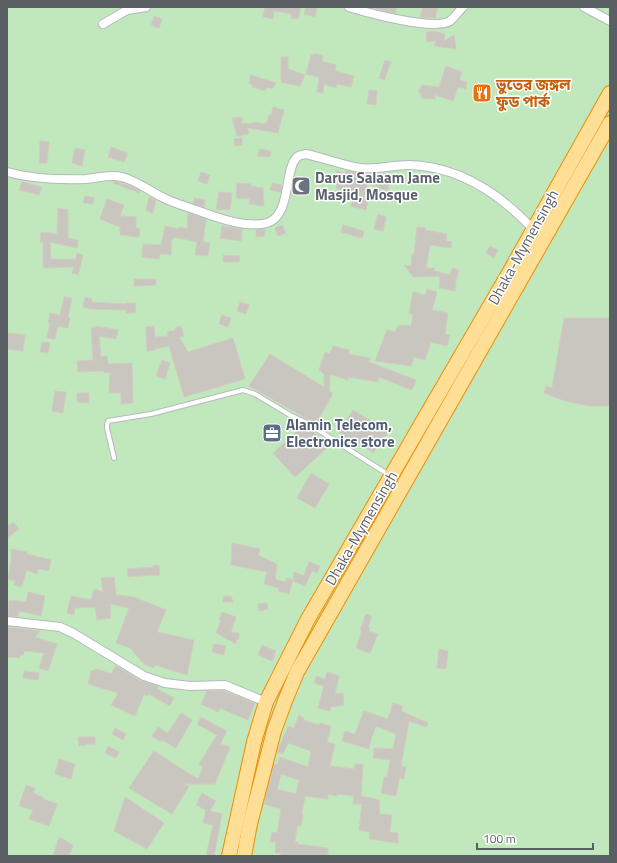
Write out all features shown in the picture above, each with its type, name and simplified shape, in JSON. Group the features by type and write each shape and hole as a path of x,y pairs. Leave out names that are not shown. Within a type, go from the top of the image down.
{"highway":[{"name":"Dhaka-Mymensingh","path":"229,856 254,742 266,702 308,619 506,279 610,93"},
{"name":"Dhaka-Mymensingh","path":"244,856 250,824 274,731 297,672 610,123"}],"street":[{"path":"103,24 127,10 146,7"},
{"path":"350,7 375,15 436,25 450,21 463,7"},
{"path":"584,7 610,21"},
{"path":"7,172 32,177 49,178 87,179 110,175 120,177 134,181 177,204 217,218 233,222 261,224 268,223 278,214 285,198 294,162 299,155 306,154 359,168 408,165 429,166 452,172 471,180 517,212 533,229"},
{"path":"7,621 60,627 73,633 144,676 165,683 184,686 225,685 266,702"}],"lane":[{"path":"114,458 107,428 108,421 151,414 244,390 255,394 312,426 391,476"}],"green space":[{"path":"7,7 610,7 610,856 7,856"}],"building":[{"path":"265,7 301,8 298,19 291,18 292,14 274,11 273,19 263,17"},
{"path":"306,7 317,7 315,17 304,14"},
{"path":"376,7 396,7 396,13 376,9"},
{"path":"423,7 438,7 435,18 420,17"},
{"path":"154,16 162,19 159,28 151,25"},
{"path":"434,31 445,34 444,41 454,35 456,49 434,46 436,41 427,42 426,32"},
{"path":"316,54 323,56 322,61 336,65 335,71 354,76 351,87 337,84 336,88 324,84 323,93 317,92 319,77 306,74 311,55"},
{"path":"281,57 288,57 288,69 305,75 300,86 281,82"},
{"path":"385,60 391,62 384,80 379,78"},
{"path":"446,66 462,72 459,80 467,82 466,89 458,87 453,101 435,95 435,99 421,98 422,94 418,92 422,85 439,87"},
{"path":"251,75 276,83 272,89 267,87 265,91 252,87 253,85 249,83"},
{"path":"369,90 377,91 376,105 367,104"},
{"path":"273,107 284,110 278,133 247,128 249,134 237,136 232,118 242,117 242,124 254,122 266,124"},
{"path":"242,138 242,145 235,146 234,139"},
{"path":"40,141 49,142 47,163 39,163"},
{"path":"111,147 128,153 124,162 108,157"},
{"path":"75,148 85,150 82,166 72,163"},
{"path":"260,149 271,151 270,157 257,156"},
{"path":"336,170 344,174 346,171 371,174 389,184 388,191 368,183 364,200 368,201 366,210 350,206 359,193 337,189"},
{"path":"201,172 210,175 207,184 198,181"},
{"path":"114,181 140,191 139,193 113,183"},
{"path":"22,182 42,187 39,195 19,190"},
{"path":"237,183 251,184 251,186 263,188 264,206 249,204 250,199 236,198"},
{"path":"272,183 282,185 281,192 270,190"},
{"path":"219,192 232,193 230,210 216,209"},
{"path":"85,196 94,198 93,204 83,203"},
{"path":"149,197 156,200 153,213 146,211"},
{"path":"194,198 205,200 204,207 193,203"},
{"path":"107,199 124,205 120,216 136,217 136,228 140,229 139,237 120,235 120,227 100,219"},
{"path":"58,208 68,210 68,238 78,240 77,248 50,242 51,259 76,259 77,253 83,255 78,275 72,273 74,267 43,268 43,242 40,242 41,232 57,234"},
{"path":"188,213 206,219 203,242 210,243 208,256 195,255 197,242 174,237 173,239 172,238 171,255 160,254 159,259 142,257 143,244 161,245 165,226 178,229 179,227 187,229"},
{"path":"378,214 386,217 383,231 374,229"},
{"path":"282,225 286,233 278,236 275,228"},
{"path":"343,225 364,231 362,238 341,232"},
{"path":"222,226 242,229 241,241 220,238"},
{"path":"417,227 447,234 446,241 452,242 451,248 430,245 426,268 435,268 434,271 450,275 452,268 459,270 455,284 455,291 439,288 440,276 413,277 404,265 411,266"},
{"path":"265,229 265,236 256,237 256,230"},
{"path":"490,246 498,250 494,258 486,253"},
{"path":"223,255 240,256 239,262 223,262"},
{"path":"134,279 156,279 156,285 134,286"},
{"path":"427,289 437,292 432,310 448,313 445,334 450,335 447,346 431,342 425,360 414,357 411,366 375,361 387,330 395,332 399,325 411,326 413,314 409,314 413,292 425,295"},
{"path":"64,297 72,298 68,317 70,318 68,328 58,326 55,339 47,338 50,313 60,315"},
{"path":"85,297 92,299 92,302 126,304 136,303 135,313 126,313 126,310 90,309 83,307"},
{"path":"240,302 249,305 246,314 237,311"},
{"path":"222,315 231,318 228,327 219,324"},
{"path":"564,318 610,318 610,406 590,406 565,401 544,393 546,386 552,388"},
{"path":"96,326 118,330 116,339 99,336 101,357 107,356 108,364 132,363 133,403 121,404 121,393 109,393 110,372 78,372 77,361 93,360 91,328 95,328"},
{"path":"154,326 155,337 168,336 167,332 175,330 175,328 181,326 184,336 179,337 188,352 233,338 245,379 184,397 169,346 147,351 146,327"},
{"path":"7,333 25,335 23,351 7,349"},
{"path":"42,342 50,343 48,353 40,352"},
{"path":"333,346 349,350 348,354 370,358 369,362 416,380 412,390 379,377 378,382 348,377 348,380 330,374 329,391 333,393 316,424 249,386 270,354 324,387 324,374 319,370 325,352 330,354"},
{"path":"162,360 170,363 165,379 156,376"},
{"path":"55,391 66,392 63,413 52,411"},
{"path":"77,393 89,393 89,403 77,402"},
{"path":"353,410 374,423 376,420 390,430 373,453 359,443 358,445 340,434 340,430"},
{"path":"304,425 313,431 328,447 295,477 273,453"},
{"path":"311,473 329,484 315,508 297,498"},
{"path":"13,522 19,529 7,538 7,527"},
{"path":"232,543 260,549 258,555 277,564 275,579 285,582 287,578 293,580 289,594 278,591 279,588 264,584 267,572 231,565"},
{"path":"11,549 27,552 27,554 51,560 49,571 38,569 37,574 27,570 21,587 14,585 15,581 8,579 11,562"},
{"path":"309,562 320,566 317,573 312,571 305,586 293,581 294,572 304,576"},
{"path":"154,565 160,566 159,576 151,575 128,577 127,569 153,567"},
{"path":"114,577 116,595 134,597 166,610 157,632 194,640 187,675 155,665 154,668 144,664 130,648 116,643 129,608 110,604 111,618 97,620 95,607 75,608 74,615 67,613 71,596 91,600 94,589 103,592 101,578"},
{"path":"28,592 45,596 41,616 19,611 18,617 8,616 9,600 26,602"},
{"path":"223,596 231,596 233,602 223,602"},
{"path":"267,603 268,609 259,611 258,604"},
{"path":"222,612 236,617 231,632 239,633 239,639 237,639 236,644 216,633 221,620 219,620"},
{"path":"366,614 372,616 368,627 370,628 369,631 378,634 370,653 356,648 362,630 360,630"},
{"path":"7,627 40,631 35,637 57,644 48,671 39,668 44,653 24,651 23,655 20,655 20,658 7,657"},
{"path":"214,644 226,646 224,655 212,652"},
{"path":"262,645 276,651 272,661 258,655"},
{"path":"439,649 448,651 446,669 437,668"},
{"path":"116,666 141,681 158,686 157,689 174,698 170,706 149,694 148,696 144,694 135,716 111,705 118,693 88,684 91,671 97,669 111,674"},
{"path":"24,671 39,673 38,680 23,678"},
{"path":"327,672 339,676 335,694 343,693 344,705 331,707 330,711 318,708 324,686 314,683 316,676 325,679"},
{"path":"207,691 224,691 255,703 248,720 220,708 218,712 201,704"},
{"path":"393,703 403,706 401,711 428,723 426,727 409,721 401,766 406,767 404,779 399,778 396,796 381,793 384,777 387,778 390,760 373,758 374,748 393,749 396,734 376,726 369,749 342,741 345,731 355,734 364,711 388,719"},
{"path":"181,713 192,720 176,748 162,740 161,742 152,736 158,727 168,733"},
{"path":"299,715 304,718 303,720 319,725 320,723 331,726 327,742 335,744 330,766 354,769 355,764 363,764 361,796 380,800 379,814 392,815 390,832 398,833 398,843 369,839 370,832 359,830 362,804 353,804 354,796 337,794 337,796 328,794 328,799 305,796 301,826 297,826 295,842 298,842 297,844 328,848 328,856 280,856 281,853 275,853 276,842 270,842 272,832 277,833 281,809 264,804 274,764 277,765 280,757 308,767 311,751 288,743 283,754 277,752 288,726 294,728","holes":["281,774 299,780 296,794 277,789"]},
{"path":"201,717 227,731 220,744 230,747 215,784 184,784 189,786 172,814 129,788 154,751 198,779 203,767 199,764 217,735 197,724"},
{"path":"115,728 126,734 123,740 112,734"},
{"path":"78,737 95,737 95,744 79,746"},
{"path":"108,746 119,752 116,758 105,753"},
{"path":"59,759 75,764 71,779 55,774"},
{"path":"26,785 35,788 33,793 44,798 43,799 57,804 49,826 29,819 33,810 19,806"},
{"path":"202,793 216,801 210,811 222,814 214,856 206,856 213,825 203,823 206,810 196,805"},
{"path":"125,797 164,823 147,849 114,831"},
{"path":"59,837 73,845 69,856 53,856"}],"place":[{"name":"ভুতের জঙ্গল ফুড পার্ক","path":"482,93"},
{"name":"Darus Salaam Jame Masjid, Mosque","path":"301,186"},
{"name":"Alamin Telecom, Electronics store","path":"272,433"}]}
